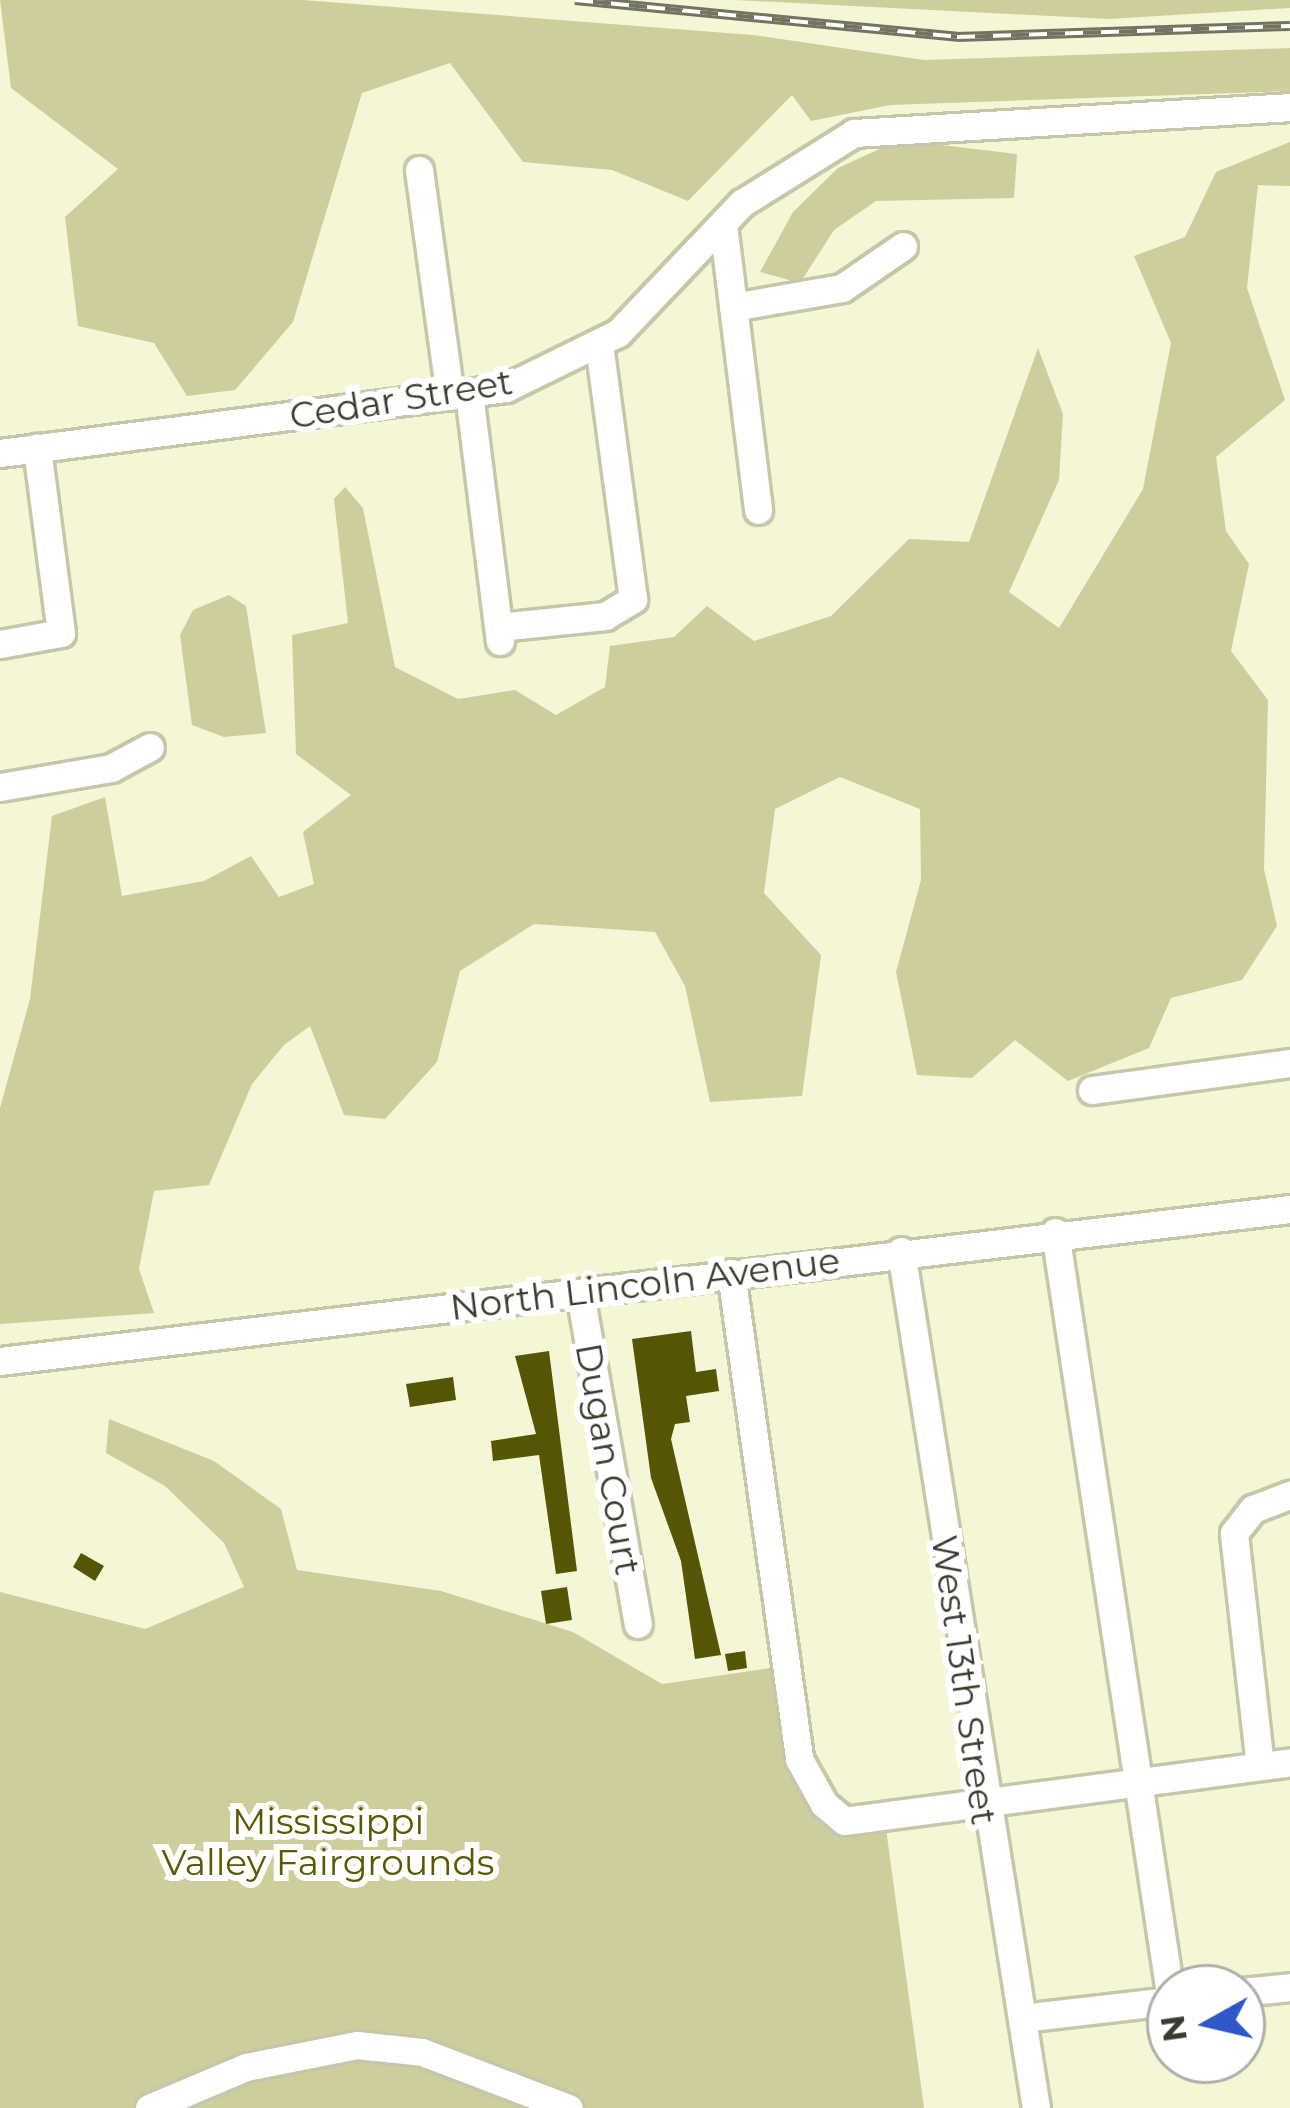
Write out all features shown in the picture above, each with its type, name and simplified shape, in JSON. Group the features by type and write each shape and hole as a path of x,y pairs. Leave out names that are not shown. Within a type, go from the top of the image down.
{"street":[{"name":"Cedar Street","path":"0,453 519,383 599,343 667,291 723,224 821,146 891,125 1290,107"},
{"path":"418,170 499,634 605,616 633,599 599,343"},
{"path":"723,224 758,510"},
{"path":"733,307 842,288 903,246"},
{"path":"0,644 61,633 37,448"},
{"path":"0,788 110,768 151,746"},
{"path":"1092,1090 1290,1063"},
{"name":"North Lincoln Avenue","path":"0,1361 1055,1232 1290,1209"},
{"path":"1055,1232 1165,1964"},
{"name":"West 13th Street","path":"901,1251 981,1804 1036,2108"},
{"path":"731,1274 799,1759 844,1821 1290,1762"},
{"name":"Dugan Court","path":"580,1293 638,1624"},
{"path":"1260,1766 1234,1533 1253,1509 1290,1495"},
{"path":"1022,2018 1146,2000"},
{"path":"149,2108 246,2067 357,2045 422,2052 569,2108"}],"green space":[{"path":"0,0 303,0 753,35 924,60 1290,48 1290,91 890,105 811,121 792,95 688,201 612,170 523,162 450,63 362,93 293,322 235,390 187,396 154,343 78,326 65,217 118,169 11,88"},
{"path":"735,0 1290,0 1290,8 1109,19"},
{"path":"899,140 1017,154 1014,198 876,201 834,230 800,283 760,272 793,212 838,168"},
{"path":"1290,142 1290,186 1258,185 1247,288 1285,400 1216,457 1226,531 1249,564 1231,651 1268,700 1264,869 1277,926 1242,980 1171,998 1149,1048 1068,1081 1015,1040 972,1078 917,1075 896,972 921,880 920,809 840,777 775,809 764,893 821,955 802,1096 710,1102 685,986 655,932 534,924 460,971 437,1062 385,1119 344,1115 310,1026 284,1045 252,1084 209,1185 154,1191 139,1269 154,1313 0,1324 0,1108 30,999 52,816 105,797 122,896 204,881 251,856 279,897 314,884 303,832 351,795 296,754 292,635 348,623 334,499 345,487 363,508 395,667 458,699 515,690 556,715 605,687 610,646 674,637 707,606 754,641 831,616 909,539 969,542 1038,348 1063,414 1059,480 1009,592 1059,628 1143,489 1171,343 1134,256 1185,237 1216,172"},
{"path":"229,595 246,606 266,733 224,737 192,725 180,635 193,610"},
{"name":"Mississippi Valley Fairgrounds","path":"109,1419 214,1461 281,1509 297,1570 441,1591 573,1632 662,1684 784,1666 824,1804 884,1814 924,2108 0,2108 0,1592 145,1629 244,1587 224,1543 165,1486 106,1453"}],"building":[{"path":"691,1331 696,1372 716,1369 719,1391 686,1396 690,1422 675,1424 671,1439 721,1655 695,1659 681,1561 651,1478 632,1339"},
{"path":"549,1351 577,1571 556,1574 539,1455 493,1461 491,1441 536,1434 515,1356"},
{"path":"453,1377 456,1400 410,1407 406,1384"},
{"path":"81,1553 104,1566 95,1581 73,1567"},
{"path":"567,1587 572,1620 546,1624 541,1591"},
{"path":"745,1651 747,1668 728,1671 725,1654"}],"railway":[{"path":"575,0 957,37 1290,26"}]}
